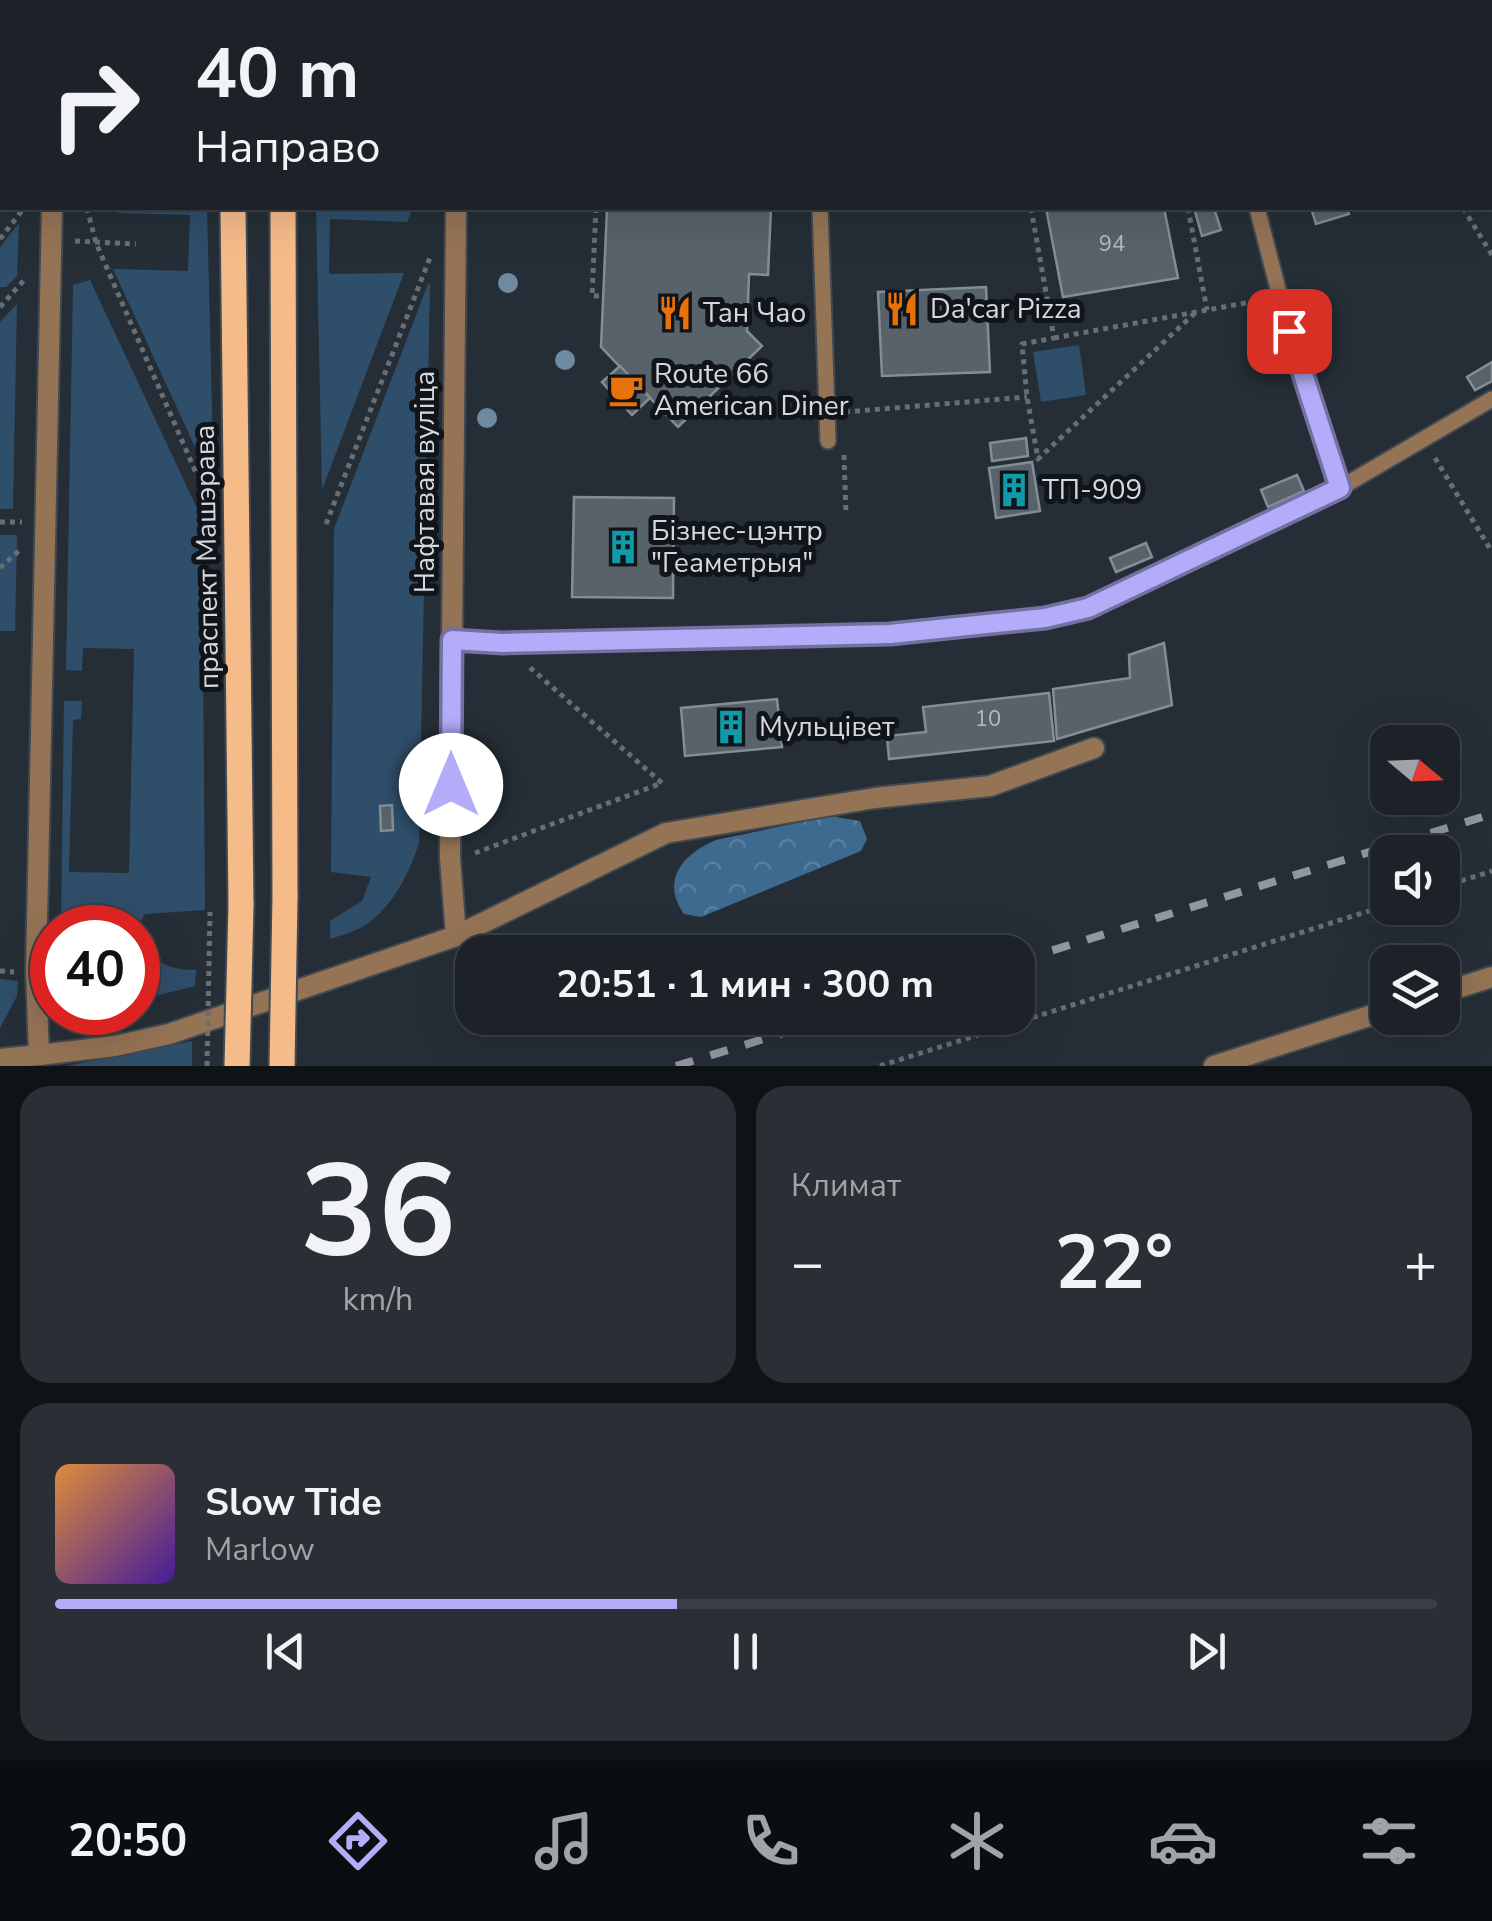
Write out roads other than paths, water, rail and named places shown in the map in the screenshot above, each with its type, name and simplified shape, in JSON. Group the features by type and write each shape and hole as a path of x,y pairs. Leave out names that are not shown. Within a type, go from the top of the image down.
{"main road":[{"name":"праспект Машэрава","path":"233,210 241,906 237,1066"},
{"path":"282,1066 288,214"}],"street":[{"path":"39,1056 36,972 52,210"},
{"name":"Нафтавая вуліца","path":"456,210 450,858 456,935"},
{"path":"458,935 666,833 876,798 990,786 1094,748"},
{"path":"0,1059 169,1034 455,936"},
{"path":"1460,987 1492,977"},
{"path":"1214,1066 1370,1016"}],"lane":[{"path":"820,210 836,444"},
{"path":"1258,210 1298,366 1340,488"},
{"path":"452,640 502,643 890,634 1045,618 1088,608 1340,488 1492,398"}],"railway":[{"path":"1035,956 1492,814"},
{"path":"676,1066 777,1035"}],"place":[{"name":"Da'car Pizza","path":"902,309"},
{"name":"Тан Чао","path":"675,313"},
{"name":"Route 66 American Diner","path":"626,390"},
{"name":"ТП-909","path":"1014,490"},
{"name":"Бізнес-цэнтр \"Геаметрыя\"","path":"623,547"},
{"name":"Мульцівет","path":"731,727"}]}
